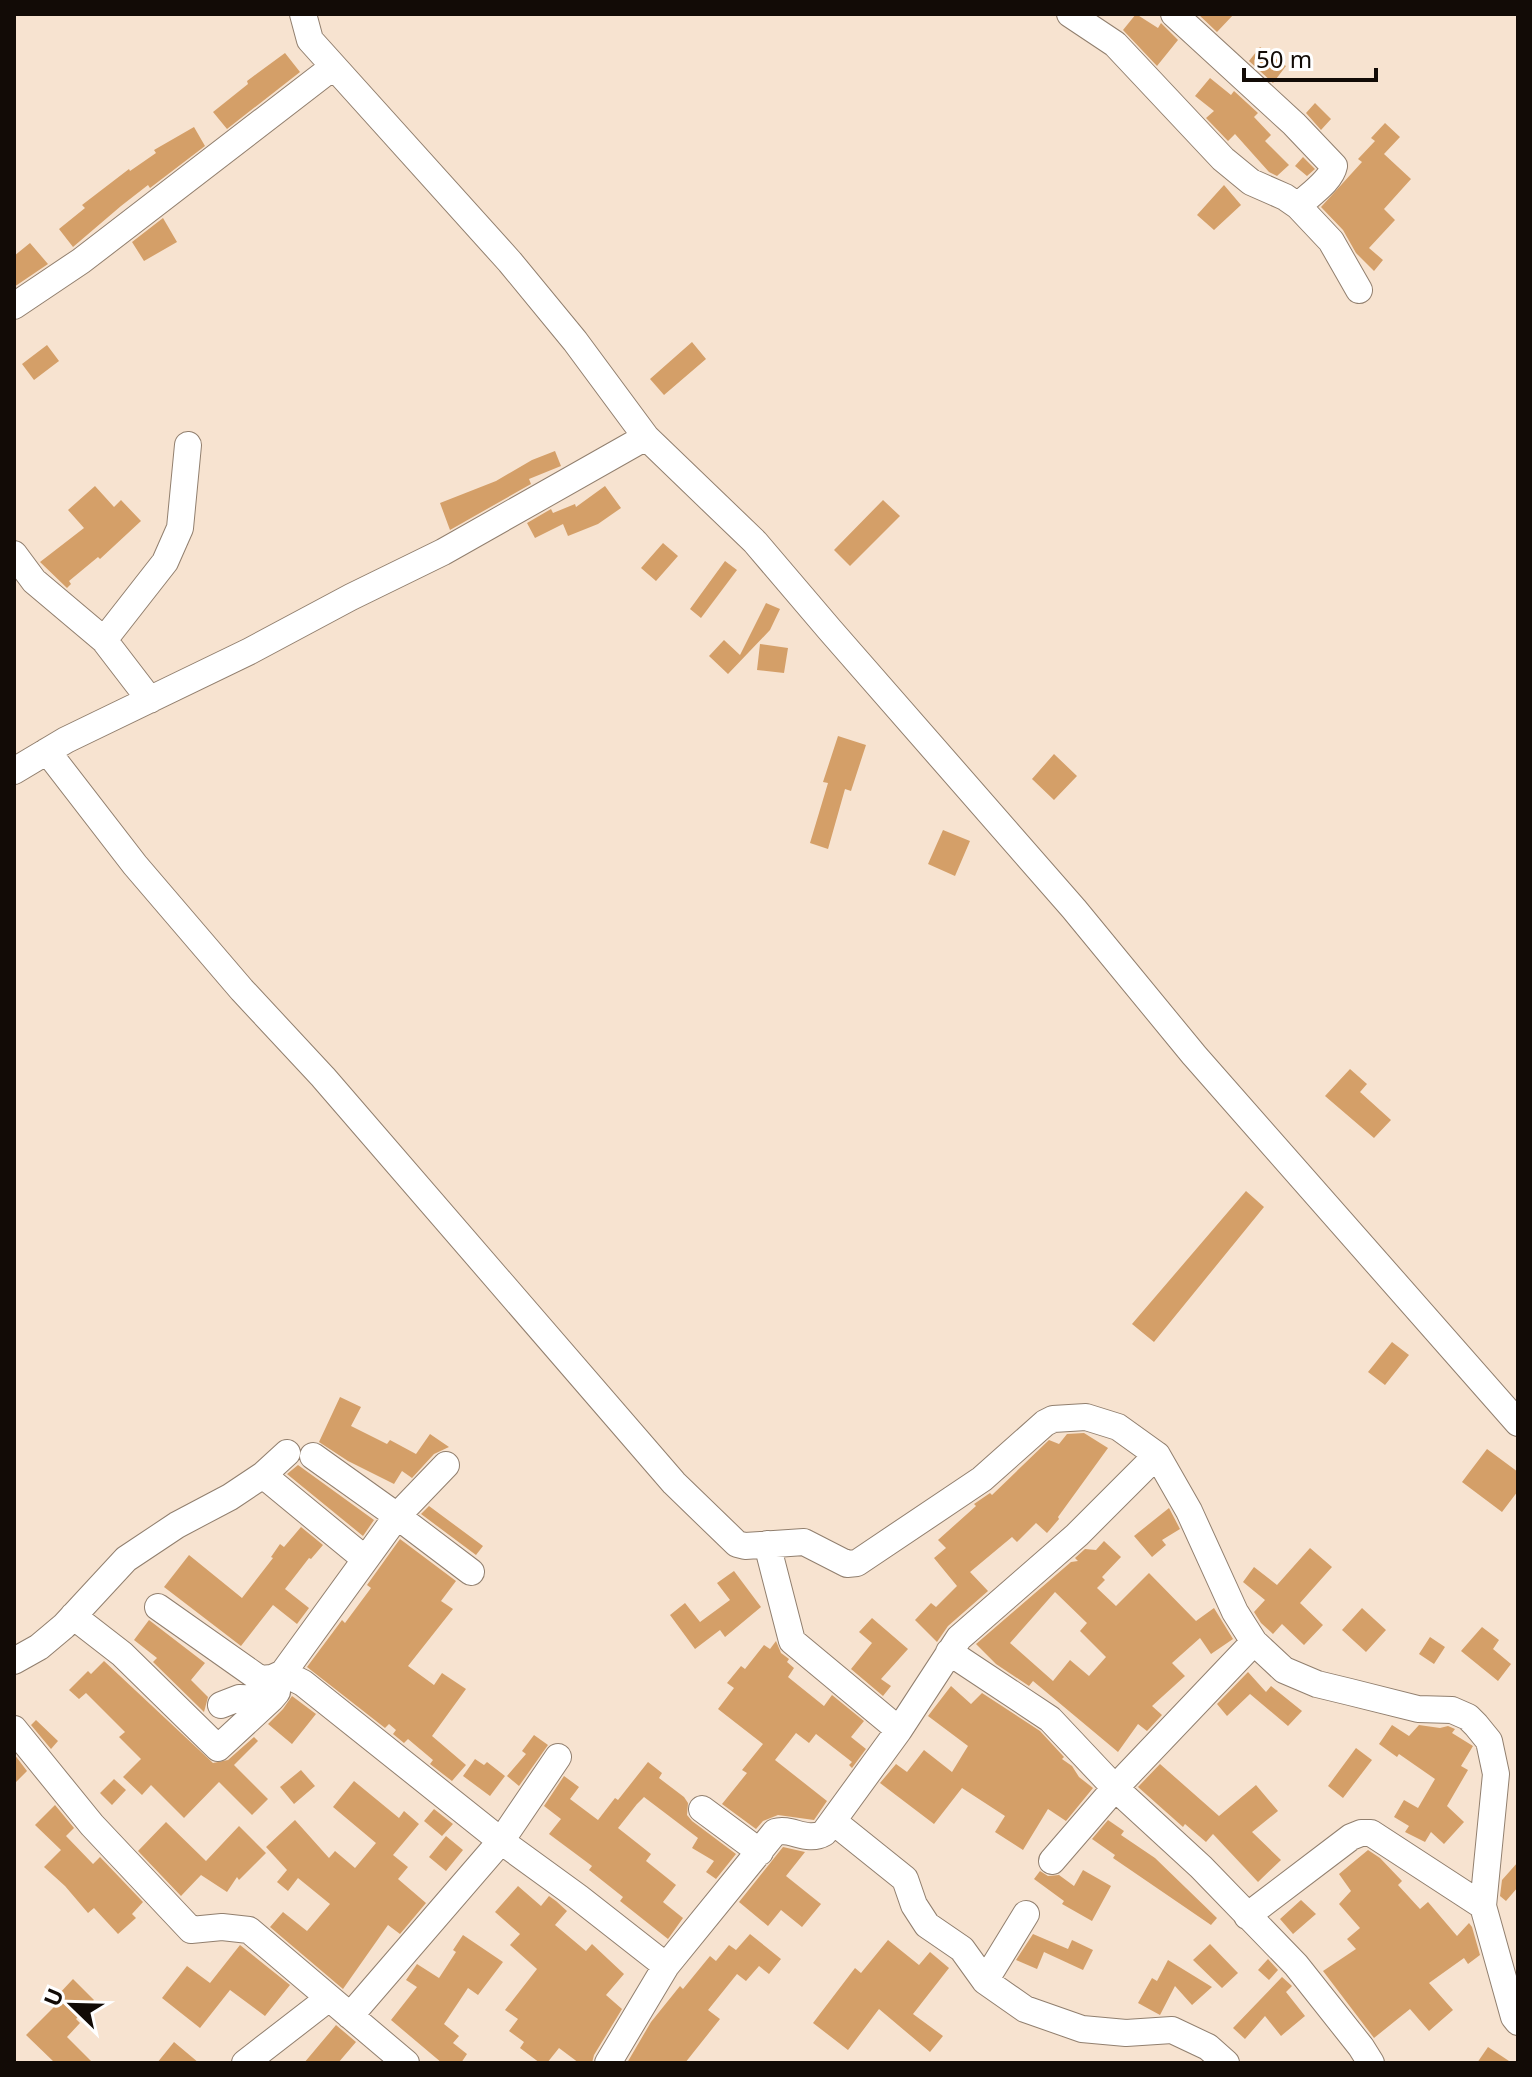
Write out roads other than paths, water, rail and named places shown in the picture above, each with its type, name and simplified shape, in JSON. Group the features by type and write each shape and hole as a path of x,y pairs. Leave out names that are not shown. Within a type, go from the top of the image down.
{"street":[{"path":"303,14 310,40 510,262 575,341 646,437 755,542 1074,909 1194,1055 1518,1423"},
{"path":"1070,14 1115,44 1223,159 1251,182 1298,206 1331,241 1359,290"},
{"path":"1174,14 1294,124 1334,166 1329,177 1298,206"},
{"path":"14,306 81,261 333,67"},
{"path":"14,771 47,751 443,552 646,437"},
{"path":"104,640 165,562 180,528 188,445"},
{"path":"14,554 34,581 104,640 150,700"},
{"path":"47,751 125,852 242,990 323,1077 674,1483 737,1544 804,1542 847,1564 857,1563 982,1479 1027,1437 1053,1419 1086,1417 1118,1427 1157,1455 1189,1511 1235,1612 1254,1642 1284,1670 1317,1684 1418,1709 1452,1710 1468,1717 1489,1741 1496,1774 1483,1906 1518,2022"},
{"path":"14,1661 39,1647 73,1616 108,1576 148,1543 230,1497 263,1475 287,1453"},
{"path":"608,2063 666,1966 777,1830 817,1837 834,1822 959,1638 1077,1535 1157,1455"},
{"path":"313,1456 471,1572"},
{"path":"73,1616 122,1654 218,1748 271,1699 397,1516 446,1465"},
{"path":"263,1475 365,1559"},
{"path":"756,1545 792,1641 899,1730"},
{"path":"158,1607 260,1679 287,1675 666,1966"},
{"path":"1052,1861 1115,1788 1254,1642"},
{"path":"949,1652 1050,1719 1115,1788 1201,1867 1296,1965 1371,2063"},
{"path":"221,1705 239,1698 271,1699"},
{"path":"14,1729 92,1825 191,1930 222,1927 249,1930 406,2063"},
{"path":"350,2016 501,1841 558,1757"},
{"path":"702,1809 760,1852"},
{"path":"834,1822 905,1879 914,1905 927,1925 962,1949 985,1981 1025,2009 1082,2029 1126,2033 1172,2030 1208,2047 1226,2063"},
{"path":"1247,1916 1351,1837 1361,1833 1371,1833 1483,1906"},
{"path":"985,1981 1026,1914"},
{"path":"260,2059 329,1998"}]}
